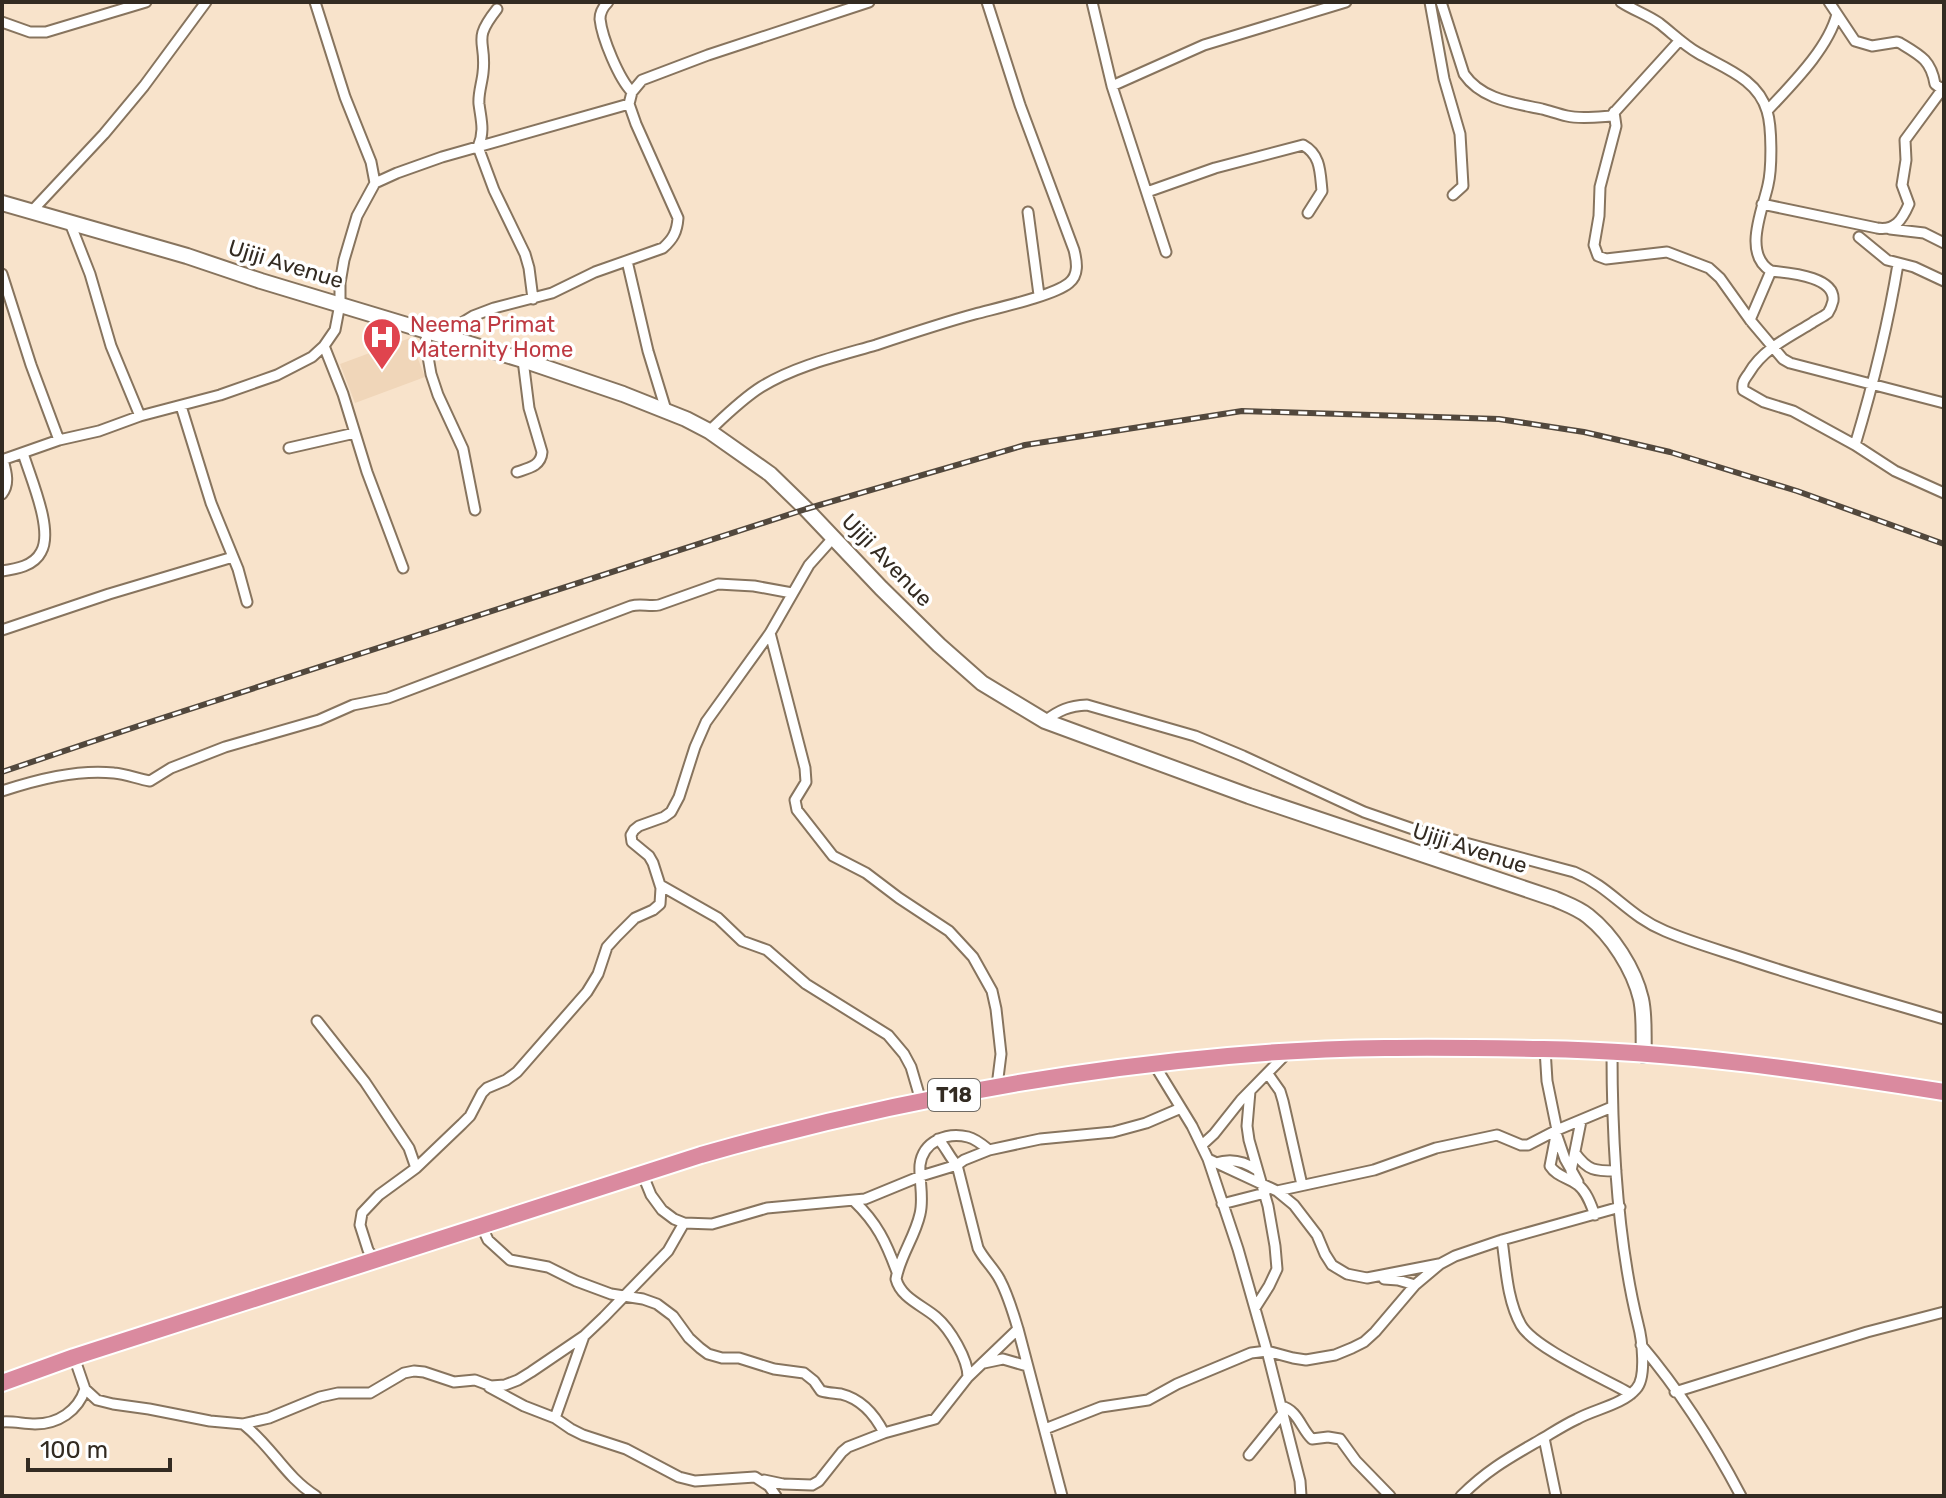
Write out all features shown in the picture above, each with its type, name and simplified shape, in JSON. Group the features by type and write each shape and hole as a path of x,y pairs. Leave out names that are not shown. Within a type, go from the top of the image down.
{"highway":[{"name":"T18","path":"2,1383 642,1173 759,1139 921,1101 1064,1075 1228,1056 1409,1048 1545,1049 1794,1069 1944,1092"}],"main road":[{"name":"Ujiji Avenue","path":"2,203 187,256 523,360 666,410 709,431 770,474 890,597 982,683 1045,721 1262,801 1572,906 1588,916 1621,954 1634,979 1644,1017 1644,1055"}],"street":[{"path":"2,22 30,32 46,32 146,2"},
{"path":"31,212 144,86 206,2"},
{"path":"315,2 345,97 371,162 375,183"},
{"path":"608,2 603,6 600,17 617,72 632,92"},
{"path":"442,335 473,316 552,293 595,272 663,248 672,240 678,218 629,104 632,92 642,80 869,2"},
{"path":"709,431 752,393 800,369 1062,288 1071,282 1077,263 1074,250 1007,67 987,2"},
{"path":"1092,2 1112,86 1166,252"},
{"path":"1112,86 1204,45 1346,2"},
{"path":"1430,2 1444,79 1460,134 1463,186 1453,195"},
{"path":"1441,2 1464,74 1470,80 1503,102 1570,117 1608,117 1680,40"},
{"path":"1621,2 1658,22 1697,52 1744,78 1761,95 1770,129 1769,182 1755,235 1762,261 1771,271 1819,281 1832,293 1828,312 1773,346 1752,368 1742,383 1743,390 1764,402 1793,411 1895,471 1944,493"},
{"path":"1829,2 1852,39 1872,46 1897,42 1917,53 1933,70 1935,84 1943,90 1906,137 1902,185 1909,204 1900,220 1887,229"},
{"path":"497,9 484,27 480,39 484,69 478,101 483,132 478,147 494,190 525,254 533,299"},
{"path":"1767,111 1815,55 1830,34 1837,14"},
{"path":"2,494 7,487 2,460 277,375 312,357 335,330 344,260 357,216 375,183 478,147 629,104"},
{"path":"1614,112 1616,126 1600,187 1594,245 1596,255 1606,259 1667,252 1709,268 1783,359 1944,403"},
{"path":"1147,192 1215,168 1303,145 1318,158 1322,191 1308,213"},
{"path":"1762,204 1887,229 1924,233 1944,243"},
{"path":"1028,212 1039,295"},
{"path":"70,223 90,274 111,346 140,416"},
{"path":"1859,237 1884,258 1944,281"},
{"path":"627,261 645,340 666,410"},
{"path":"1855,445 1873,386 1898,264"},
{"path":"1750,320 1771,271"},
{"path":"3,281 59,440"},
{"path":"426,330 431,374 463,449 475,510"},
{"path":"324,346 403,568"},
{"path":"517,472 538,463 542,452 529,408 523,360"},
{"path":"181,406 213,511 233,557 247,602"},
{"path":"289,448 355,433"},
{"path":"2,571 28,565 43,551 46,535 23,453"},
{"path":"375,1260 368,1250 360,1225 360,1218 369,1205 416,1168 462,1124 487,1088 517,1072 594,982 607,947 635,918 660,904 660,885 652,859 632,842 631,835 639,826 671,812 679,797 700,731 770,633 809,565 834,537"},
{"path":"2,630 233,557"},
{"path":"2,791 43,780 94,772 125,774 150,781 171,768 225,747 319,720 353,705 388,698 637,604 659,605 718,584 743,584 792,593"},
{"path":"770,633 805,768 806,782 795,800 797,810 833,856 866,873 949,931 973,957 992,991 996,1009 1001,1054 997,1086"},
{"path":"1045,721 1059,710 1087,705 1195,736 1364,812 1413,829 1591,879 1633,914 1664,931 1786,972 1944,1019"},
{"path":"660,885 718,918 742,941 767,950 806,984 888,1035 911,1067 921,1101"},
{"path":"317,1021 365,1082 409,1148 416,1168"},
{"path":"1545,1049 1547,1081 1557,1133 1571,1171 1595,1215"},
{"path":"1461,1496 1477,1479 1501,1462 1569,1422 1631,1394 1641,1382 1641,1345 1616,1171 1612,1052"},
{"path":"1202,1145 1287,1053"},
{"path":"1154,1064 1212,1161 1267,1351 1300,1481 1301,1496"},
{"path":"1268,1074 1280,1091 1302,1185"},
{"path":"1250,1091 1247,1126 1251,1154 1264,1190 1277,1269 1255,1308"},
{"path":"1222,1204 1264,1190 1277,1191 1374,1170 1424,1151 1497,1135 1528,1145 1612,1107"},
{"path":"642,1173 651,1195 662,1210 674,1219 684,1223 712,1224 767,1208 854,1201 957,1165 989,1150 1040,1139 1113,1132 1146,1123 1181,1108"},
{"path":"1571,1171 1581,1121"},
{"path":"1557,1133 1550,1161 1552,1170 1580,1185"},
{"path":"968,1377 966,1361 943,1323 905,1295 896,1279 921,1213 922,1157 931,1143 948,1137 968,1137 989,1150"},
{"path":"938,1139 957,1165 978,1248 998,1276 1018,1329 1062,1496"},
{"path":"1575,1153 1581,1162 1595,1171 1616,1171"},
{"path":"1212,1161 1239,1161 1257,1170"},
{"path":"1212,1161 1264,1190"},
{"path":"1277,1191 1294,1205 1317,1235 1332,1265 1347,1274 1415,1285"},
{"path":"854,1201 879,1229 897,1272"},
{"path":"1045,1429 1101,1407 1148,1400 1177,1384 1251,1353 1267,1351 1306,1360 1335,1355 1364,1342 1415,1285 1455,1256 1620,1207"},
{"path":"74,1357 85,1389 97,1400 243,1424 269,1418 320,1397 338,1393 370,1393 404,1373 414,1371 454,1382 475,1380 491,1386 505,1385 518,1380 584,1336 668,1251 684,1223"},
{"path":"481,1225 488,1240 510,1260 548,1267 601,1291 643,1299 667,1309 689,1338 708,1354 804,1373 824,1393 842,1394 865,1407 884,1433"},
{"path":"1502,1240 1511,1299 1530,1337 1631,1394"},
{"path":"1367,1278 1440,1264"},
{"path":"1675,1392 1867,1332 1944,1312"},
{"path":"475,1380 524,1406 555,1418 583,1435 626,1449 687,1480 748,1477 783,1484 812,1485 848,1447 935,1419 968,1377 1018,1329"},
{"path":"555,1418 584,1336"},
{"path":"1641,1345 1709,1441 1741,1496"},
{"path":"966,1361 982,1364 1003,1359 1027,1366"},
{"path":"2,1422 53,1422 76,1407 85,1389"},
{"path":"1249,1455 1282,1409 1287,1407 1300,1419 1312,1439 1340,1439 1366,1473 1390,1496"},
{"path":"243,1424 263,1441 286,1473 316,1496"},
{"path":"1544,1438 1556,1496"},
{"path":"760,1479 776,1496"}],"shaded area":[{"name":"Neema Primat Maternity Home","path":"410,338 425,377 355,403 340,364"}],"railway":[{"path":"2,772 806,509 1025,445 1242,411 1499,419 1584,432 1670,452 1797,491 1944,544"}],"place":[{"name":"Neema Primat Maternity Home","path":"382,371"}]}
